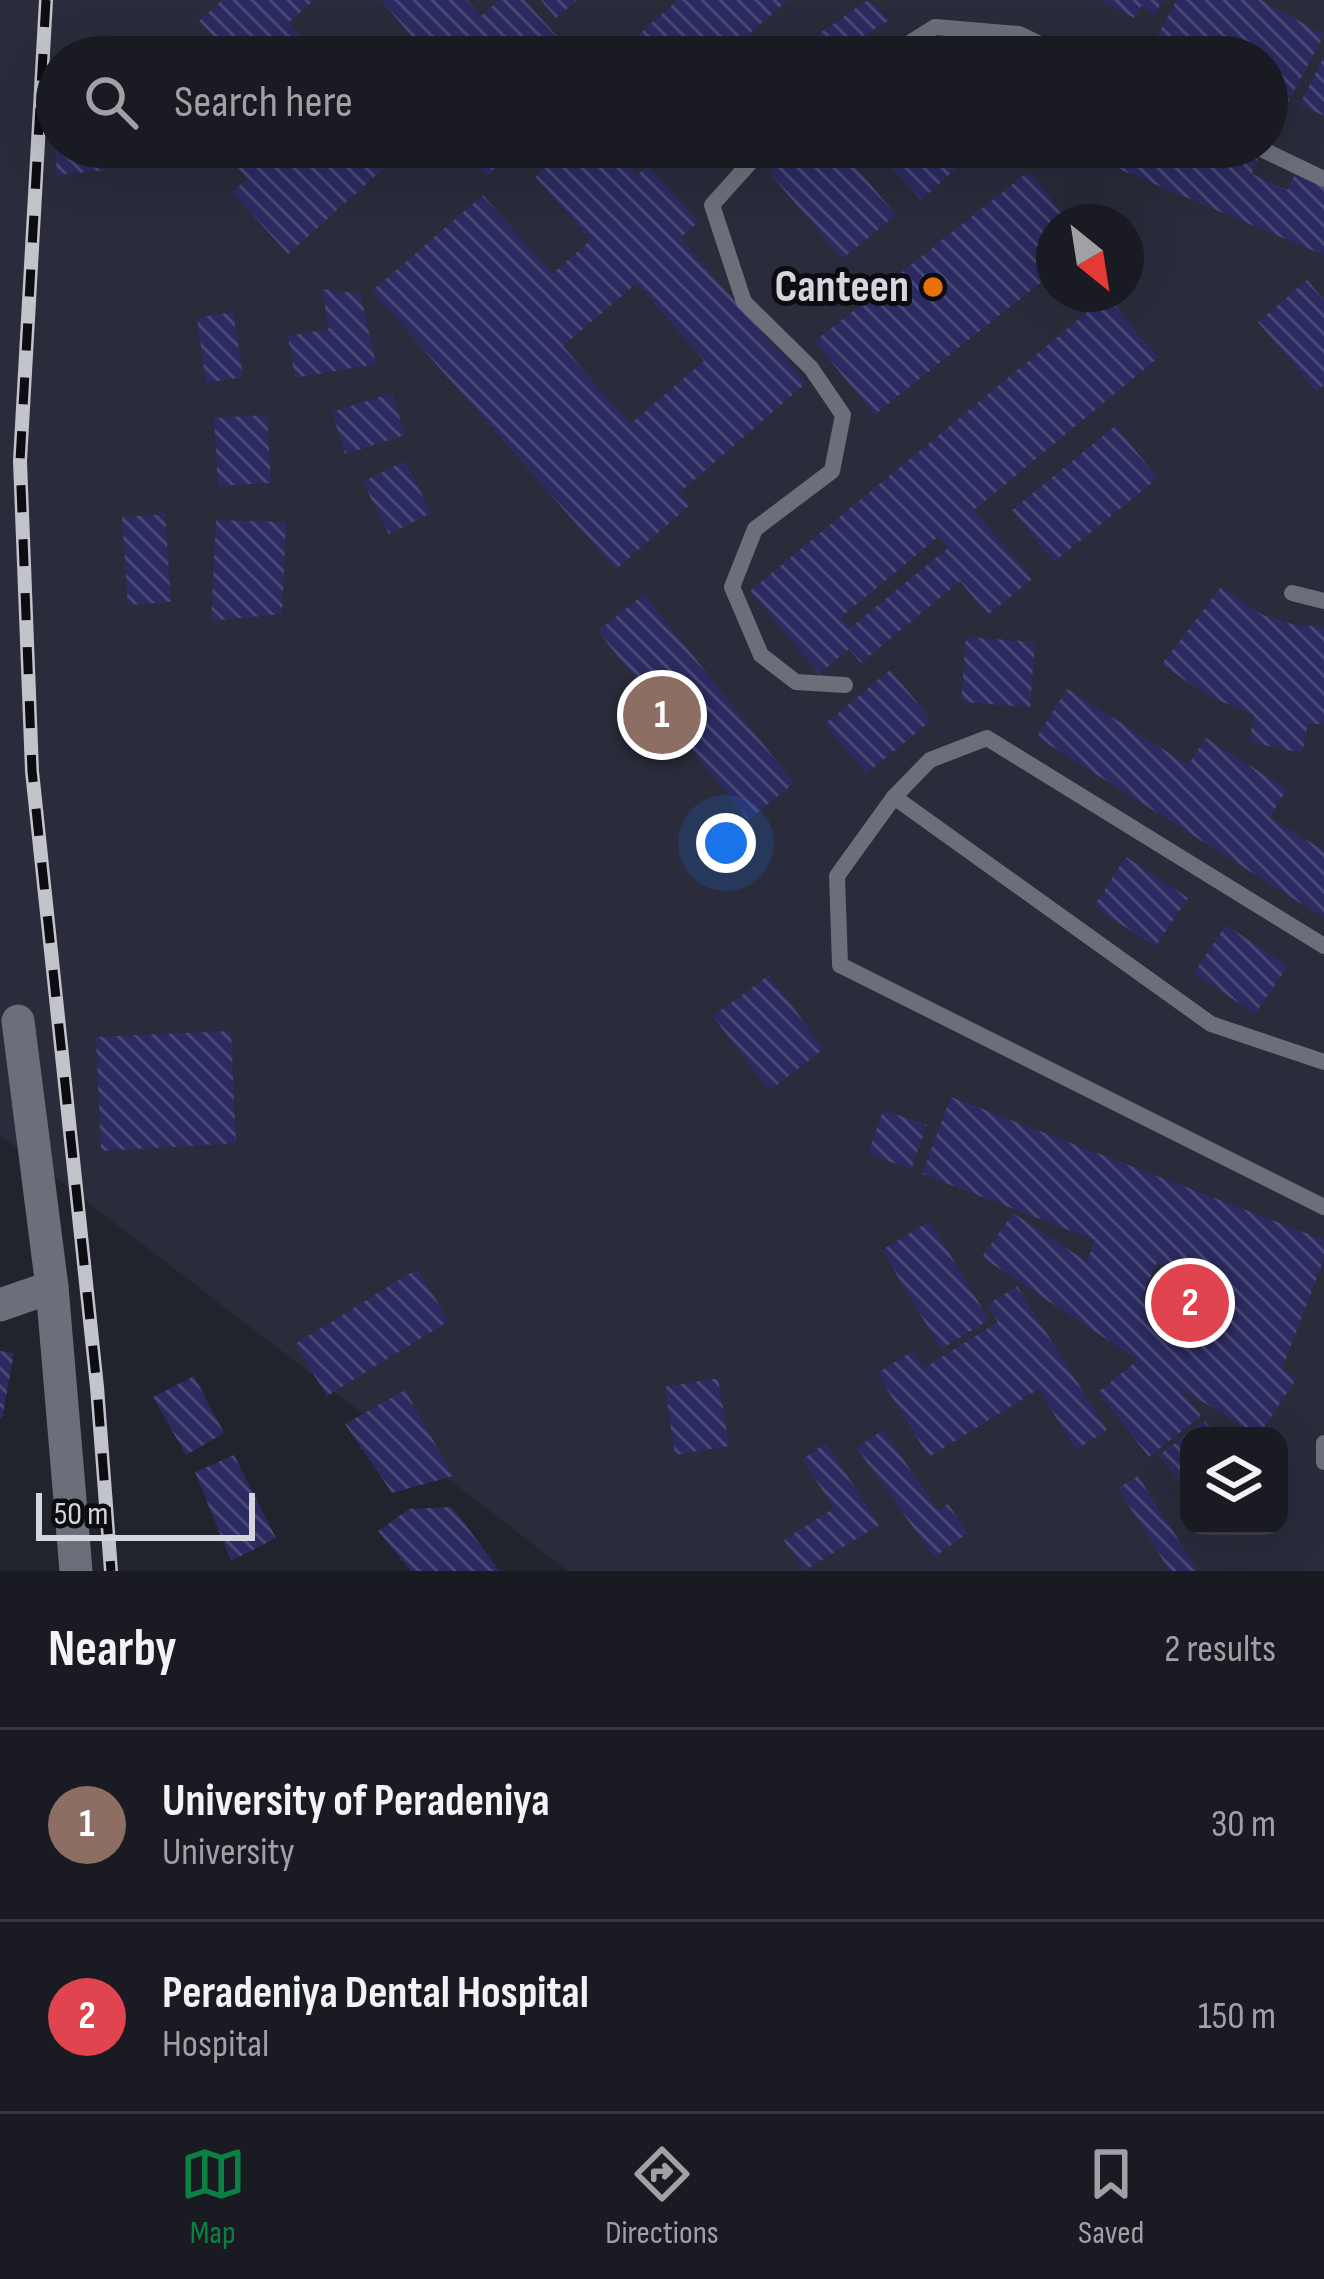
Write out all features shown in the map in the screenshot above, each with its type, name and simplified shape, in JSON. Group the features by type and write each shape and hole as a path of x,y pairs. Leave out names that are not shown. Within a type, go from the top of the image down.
{"street":[{"path":"18,1021 52,1287 76,1571"},
{"path":"0,1305 52,1287"}],"lane":[{"path":"920,36 935,26 1022,36"},
{"path":"1288,162 1324,179"},
{"path":"745,168 712,205 744,302 811,368 843,415 832,471 754,530 732,586 761,655 796,682 844,685"},
{"path":"1292,592 1324,601"},
{"path":"1324,946 987,738 930,760 894,797 837,876 840,964 1324,1208"},
{"path":"894,797 1211,1024 1324,1062"},
{"path":"1324,1443 1324,1462"}],"shaded area":[{"path":"0,0 1324,0 1324,1571 568,1571 0,1135"}],"building":[{"path":"222,0 314,0 289,22 301,36 213,36 199,21"},
{"path":"381,0 467,0 481,16 499,0 524,0 557,36 412,36"},
{"path":"541,0 577,0 556,18"},
{"path":"678,0 788,0 747,36 637,36"},
{"path":"868,0 890,20 863,36 817,35"},
{"path":"1102,0 1163,0 1155,14 1141,6 1134,18"},
{"path":"1177,0 1261,0 1324,35 1288,101 1288,36 1157,36"},
{"path":"1324,56 1324,116 1300,104"},
{"path":"56,168 106,170 57,175"},
{"path":"238,168 384,168 288,254 232,192 248,179"},
{"path":"546,168 631,168 637,175 651,168 698,222 680,238 806,383 679,493 690,505 616,569 372,291 483,195 552,274 591,240 535,177","holes":["637,283 704,361 630,424 563,346"]},
{"path":"774,168 857,168 896,215 842,259 769,172"},
{"path":"892,168 956,168 921,200"},
{"path":"1116,168 1254,168 1252,174 1288,190 1295,174 1324,186 1324,255"},
{"path":"1029,171 1055,204 1036,204 1036,286 874,415 815,341"},
{"path":"1307,280 1324,300 1324,385 1317,392 1258,322"},
{"path":"322,289 360,294 376,364 295,378 288,336 329,329"},
{"path":"233,312 243,377 206,383 197,318"},
{"path":"1088,312 1120,312 1158,358 974,510 1032,579 988,615 960,581 861,663 849,649 819,674 750,591","holes":["938,537 948,548 850,628 841,617"]},
{"path":"392,393 405,435 345,454 332,412"},
{"path":"267,415 271,483 218,486 214,418"},
{"path":"1115,426 1158,478 1054,562 1012,510"},
{"path":"405,461 431,513 389,534 363,482"},
{"path":"165,514 171,602 128,605 122,517"},
{"path":"216,520 286,522 282,614 211,621"},
{"path":"1221,587 1263,615 1295,625 1324,627 1324,724 1308,724 1302,753 1249,742 1254,715 1206,695 1162,664"},
{"path":"644,594 794,783 748,820 598,631"},
{"path":"966,637 1035,642 1030,707 961,702"},
{"path":"890,670 932,720 866,774 825,724"},
{"path":"1067,689 1188,765 1206,738 1287,789 1270,817 1324,851 1324,918 1037,737"},
{"path":"1126,857 1188,898 1155,947 1094,906"},
{"path":"1226,925 1288,966 1255,1014 1194,973"},
{"path":"769,975 824,1049 769,1091 713,1016"},
{"path":"231,1031 236,1143 101,1151 96,1037"},
{"path":"951,1097 1324,1240 1324,1259 1282,1369 1297,1378 1264,1427 1243,1427 1179,1387 1201,1416 1180,1427 1180,1433 1149,1457 1098,1392 1138,1360 982,1257 1013,1213 1087,1262 1095,1240 922,1174","holes":["1157,1263 1231,1290 1209,1343 1141,1298"]},
{"path":"883,1110 927,1125 911,1169 868,1154"},
{"path":"930,1221 989,1320 941,1349 882,1250"},
{"path":"417,1269 449,1321 327,1396 295,1344"},
{"path":"1017,1286 1107,1430 1076,1450 1039,1389 929,1457 877,1373 913,1351 924,1368 998,1322 987,1305"},
{"path":"0,1351 14,1353 2,1419 0,1418"},
{"path":"194,1376 224,1433 186,1455 153,1397"},
{"path":"718,1378 729,1446 675,1455 665,1387"},
{"path":"405,1390 453,1476 392,1493 345,1424"},
{"path":"883,1430 938,1510 948,1504 968,1533 934,1557 857,1448"},
{"path":"1180,1439 1180,1482 1159,1455"},
{"path":"826,1443 879,1525 804,1571 784,1540 834,1508 802,1459"},
{"path":"234,1455 276,1538 231,1561 195,1472"},
{"path":"1138,1476 1197,1569 1194,1571 1170,1571 1118,1488"},
{"path":"452,1507 500,1571 411,1571 378,1531 409,1509"}],"railway":[{"path":"44,36 46,0"},
{"path":"37,168 20,461 32,771 97,1387 111,1571"}],"place":[{"name":"Canteen","path":"933,287"},
{"name":"University of Peradeniya","path":"662,715"},
{"name":"Peradeniya Dental Hospital","path":"1190,1303"}]}
